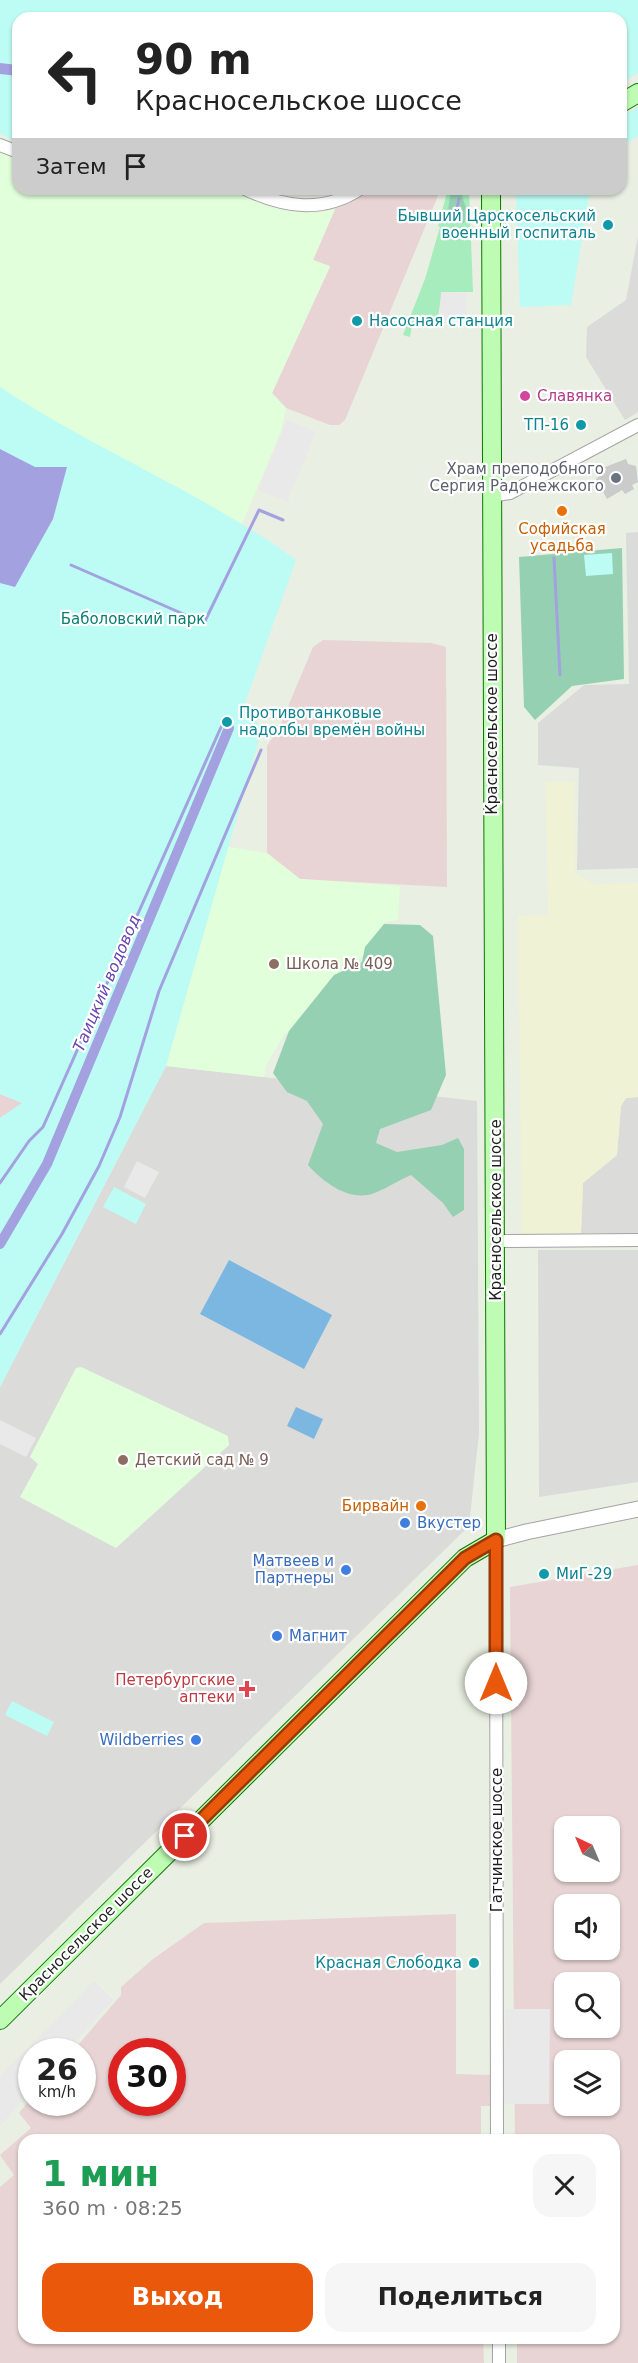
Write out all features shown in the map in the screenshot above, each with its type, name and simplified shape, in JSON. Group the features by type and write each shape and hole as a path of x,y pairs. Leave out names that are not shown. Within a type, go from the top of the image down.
{"main road":[{"name":"Красносельское шоссе","path":"0,2020 465,1558 496,1540 491,195"}],"street":[{"path":"258,195 270,201 309,206 338,200 348,195"},
{"path":"492,496 510,493 638,425"},
{"path":"496,1241 638,1240"},
{"path":"496,1540 638,1509"},
{"name":"Гатчинское шоссе","path":"496,1540 497,2134"},
{"path":"499,2344 499,2363"}],"shaded area":[{"path":"0,63 12,64 12,75 0,74"},
{"path":"0,151 12,156 12,195 243,195 268,207 317,213 335,209 313,260 330,266 272,393 286,408 281,431 242,524 52,421 0,387"},
{"path":"362,195 438,195 345,420 339,425 330,425 286,408 272,393 330,267 313,260 335,209"},
{"path":"450,195 462,195 467,214 464,223 448,210"},
{"path":"638,236 638,412 625,420 586,357 587,327 626,300"},
{"path":"441,292 466,293 467,320 439,320"},
{"path":"287,420 316,432 287,502 258,490"},
{"path":"0,449 35,467 67,467 53,519 15,587 0,583"},
{"name":"Храм преподобного Сергия Радонежского","path":"626,459 628,464 636,466 638,482 632,485 634,489 625,494 622,490 607,499 596,479 606,470 605,467"},
{"path":"638,532 638,868 577,870 579,768 538,765 538,723 584,685 629,684 626,533"},
{"path":"622,548 624,679 572,686 535,720 524,707 519,557"},
{"path":"323,640 431,643 446,647 447,887 300,879 267,853 267,746 279,728 313,647"},
{"path":"546,782 574,782 575,873 594,884 638,883 638,1097 626,1098 621,1106 617,1155 583,1183 581,1233 522,1234 518,916 548,915"},
{"name":"Школа № 409","path":"228,847 267,853 300,879 400,886 398,920 384,922 376,944 331,983 331,1024 285,1033 266,1066 264,1077 166,1066"},
{"path":"384,924 420,925 433,936 446,1075 431,1110 380,1129 376,1143 397,1152 442,1145 458,1138 464,1149 464,1210 453,1217 443,1203 411,1175 368,1195 348,1193 330,1185 308,1165 323,1124 307,1101 287,1092 273,1073 289,1031 334,975 362,962 365,947"},
{"path":"166,1066 477,1101 479,1433 469,1526 0,1984 0,1387"},
{"path":"0,1094 23,1103 0,1118"},
{"path":"638,1097 638,1233 581,1233 583,1183 617,1155 621,1106 626,1098"},
{"path":"137,1161 159,1172 145,1198 124,1187"},
{"path":"538,1250 638,1250 638,1482 539,1497"},
{"path":"229,1260 332,1315 304,1369 200,1314"},
{"name":"Детский сад № 9","path":"81,1367 228,1436 229,1445 116,1548 20,1497 38,1464 30,1457 76,1368"},
{"path":"296,1407 323,1419 314,1439 287,1426"},
{"path":"0,1420 36,1438 26,1457 0,1444"},
{"path":"638,1565 638,2363 517,2363 517,2344 620,2344 620,2134 515,2134 510,1587"},
{"path":"456,1914 456,2074 490,2075 490,2106 481,2106 481,2134 24,2134 31,2128 21,2116 96,2116 96,2038 84,2038 121,1995 121,1987 153,1959 204,1923"},
{"path":"94,1981 113,2000 79,2038 38,2038"},
{"path":"505,2009 550,2009 549,2104 504,2104"},
{"path":"18,2058 18,2106 0,2126 0,2076"},
{"path":"18,2139 18,2344 483,2344 484,2363 0,2363 0,2187 14,2175 0,2155"}],"green space":[{"path":"0,0 638,0 638,73 627,79 627,12 12,12 12,140 0,133"},
{"path":"638,107 638,136 627,142 627,113"},
{"path":"446,195 469,195 473,292 442,292 437,323 412,325 410,337 403,335 425,279 440,227 438,226"},
{"path":"516,195 589,195 571,305 520,307"},
{"name":"Баболовский парк","path":"0,387 73,431 187,492 261,536 296,560 244,706 262,729 166,1066 0,1387 0,1118 22,1103 0,1094"},
{"path":"612,553 613,574 586,576 584,555"},
{"path":"114,1187 146,1204 136,1224 103,1207"},
{"path":"12,1701 54,1722 47,1736 5,1715"}],"waterway":[{"name":"Таицкий водовод","path":"457,208 459,199"},
{"path":"71,565 204,623 259,510 283,520"},
{"path":"554,558 560,675"},
{"path":"0,1183 29,1141 43,1127 222,725"},
{"name":"Таицкий водовод","path":"0,1244 47,1164 229,728"},
{"path":"0,1334 62,1234 99,1166 120,1117 159,991 261,750"}],"place":[{"name":"Бывший Царскосельский военный госпиталь","path":"608,225"},
{"name":"Насосная станция","path":"357,321"},
{"name":"Славянка","path":"525,396"},
{"name":"ТП-16","path":"581,425"},
{"name":"Храм преподобного Сергия Радонежского","path":"616,478"},
{"name":"Софийская усадьба","path":"562,511"},
{"name":"Противотанковые надолбы времён войны","path":"227,722"},
{"name":"Школа № 409","path":"274,964"},
{"name":"Детский сад № 9","path":"123,1460"},
{"name":"Бирвайн","path":"421,1506"},
{"name":"Вкустер","path":"405,1523"},
{"name":"Матвеев и Партнеры","path":"346,1570"},
{"name":"МиГ-29","path":"544,1574"},
{"name":"Магнит","path":"277,1636"},
{"name":"Петербургские аптеки","path":"247,1689"},
{"name":"Wildberries","path":"196,1740"},
{"name":"Красная Слободка","path":"474,1963"}],"route":[{"path":"185,1836 465,1558 496,1540 496,1683"}]}
